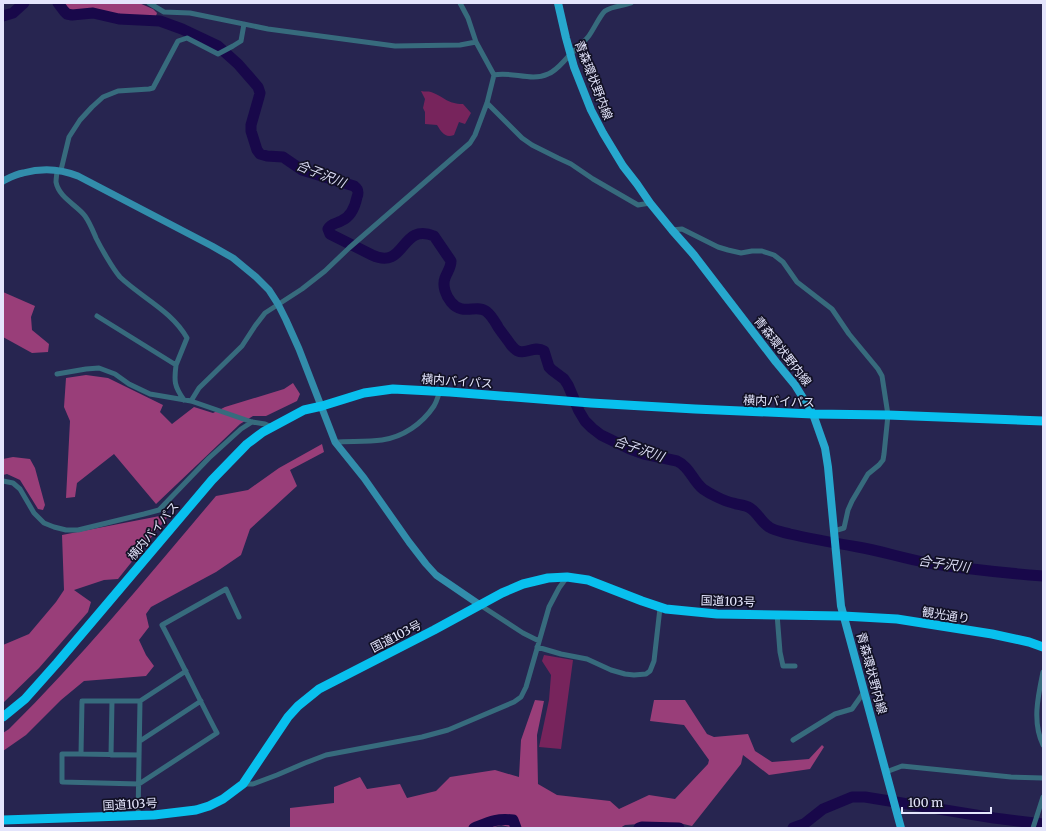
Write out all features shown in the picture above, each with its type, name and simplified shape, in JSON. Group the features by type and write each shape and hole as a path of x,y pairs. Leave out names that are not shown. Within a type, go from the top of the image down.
{"highway":[{"name":"横内バイパス","path":"3,717 25,699 212,480 247,444 263,432 304,410 364,393 393,389 703,410 1043,421"},
{"name":"国道103号","path":"3,820 138,816 196,810 209,806 223,799 243,784 288,717 298,706 319,689 502,593 523,584 548,578 567,577 598,583 660,608 717,614 843,616"},
{"name":"観光通り","path":"843,616 896,619 992,634 1029,642 1043,647"}],"main road":[{"name":"青森環状野内線","path":"558,3 574,67 596,120 623,166 650,203 694,255 795,385 813,414 825,448 828,467 843,616 848,629 901,828"}],"street":[{"path":"149,3 164,12 190,13 307,35 395,46 447,45 476,42"},
{"path":"191,401 199,388 242,346 265,313 302,289 325,271 348,248 470,143 475,135 487,103 494,75 476,42 468,18 460,3"},
{"path":"494,75 508,74 533,78 551,74 588,38 604,12 631,3"},
{"path":"184,400 179,392 174,378 176,365 187,338 183,331 159,307 119,276 97,240 85,215 67,200 56,182 69,137 80,120 103,97 118,91 153,88 178,41 187,38 218,54 241,41 244,24"},
{"path":"487,103 522,138 532,145 572,164 593,179 638,205 650,203"},
{"path":"3,181 23,173 44,170 59,170 78,176 92,182 234,258 269,290 278,304 299,349 335,442 364,478 426,564 436,575 480,605 523,633 539,641"},
{"path":"672,230 682,229 718,247 728,250 741,253 762,251 774,255 783,262 797,282 832,309 849,334 882,376 888,415 883,460 868,474 852,501 848,510 844,528 834,533"},
{"path":"97,316 176,365"},
{"path":"57,374 99,368 115,374 129,384 150,394 191,401 252,422 265,424 272,427"},
{"path":"335,442 381,440 393,438 409,431 422,421 434,405 440,392"},
{"path":"3,481 13,483 20,489 34,513 44,523 66,530 78,530 159,510 209,458 241,429 252,422"},
{"path":"243,784 253,784 277,775 304,762 326,755 422,737 448,730 514,702 521,697 526,687 549,607 559,588 567,577"},
{"path":"139,755 62,754 62,782 139,784 217,733 162,624 226,589 239,617"},
{"path":"538,647 561,654 587,659 625,674 646,674 650,671 654,661 660,608"},
{"path":"777,614 780,652 783,666 795,666"},
{"path":"81,754 82,701 140,701 186,671"},
{"path":"1043,672 1038,699 1037,720 1039,736 1043,745"},
{"path":"793,740 835,714 852,709 864,692"},
{"path":"111,754 112,701"},
{"path":"138,816 140,701"},
{"path":"140,741 201,702"},
{"path":"886,772 902,766 1011,777 1043,778"},
{"path":"1033,828 1043,797"}],"shaded area":[{"path":"61,3 139,3 153,9 157,13 156,16 144,17 88,11 75,14 65,9"},
{"path":"421,91 431,92 453,103 463,104 471,113 465,124 459,122 454,135 448,136 444,134 437,125 425,124 425,112 423,108 425,99"},
{"path":"3,292 35,306 31,317 32,330 49,344 48,352 32,353 3,337"},
{"path":"86,375 108,378 163,405 160,412 172,424 194,407 213,413 225,407 284,389 293,383 300,394 297,401 266,416 253,416 240,424 156,504 114,454 77,483 75,497 66,498 70,421 64,407 66,378"},
{"path":"322,444 324,452 290,470 297,486 250,529 241,555 216,572 151,607 146,614 149,627 139,640 146,655 154,666 146,676 84,681 61,700 26,735 3,751 3,733 9,729 63,673 141,585 216,496 248,490 279,468"},
{"path":"13,457 30,459 35,468 45,505 43,510 38,509 20,480 7,474 3,475 3,459"},
{"path":"170,514 118,579 104,580 74,590 91,602 88,612 39,668 3,703 3,645 29,634 56,602 64,590 62,535"},
{"path":"544,655 573,660 561,749 539,747 549,700 551,675 542,661"},
{"path":"535,700 544,701 537,735 538,784 557,795 610,801 619,809 649,795 675,799 708,764 709,760 684,725 650,721 654,700 685,700 707,734 714,737 748,734 755,751 772,762 809,759 822,745 824,747 810,769 769,775 743,755 741,764 692,826 679,823 653,823 625,825 620,828 514,828 501,825 490,828 290,828 290,808 334,803 334,787 360,777 367,789 400,784 407,798 436,791 450,777 495,770 519,777 521,740"}],"waterway":[{"name":"合子沢川","path":"3,16 13,13 24,3"},
{"name":"合子沢川","path":"58,3 67,14 72,15 93,13 119,19 160,21 182,29 218,46 238,64 258,87 260,93 251,125 251,131 257,150 260,154 283,157 302,170 354,186 357,189 358,195 352,211 347,217 329,227 328,229 330,234 372,255 383,258 391,257 398,252 408,240 415,235 423,233 434,236 451,261 444,284 446,294 451,302 460,309 479,309 487,312 517,351 524,352 533,349 540,349 544,351 549,367 564,379 585,421 601,435 644,454 677,461 688,470 703,489 726,501 750,508 766,525 776,530 807,538 867,549 929,563 986,571 1043,576"},
{"path":"793,828 804,824 823,809 852,797 865,797 994,818 1043,824"},
{"path":"474,828 493,821 502,820 513,820 516,828"},
{"path":"639,828 679,828"}]}
